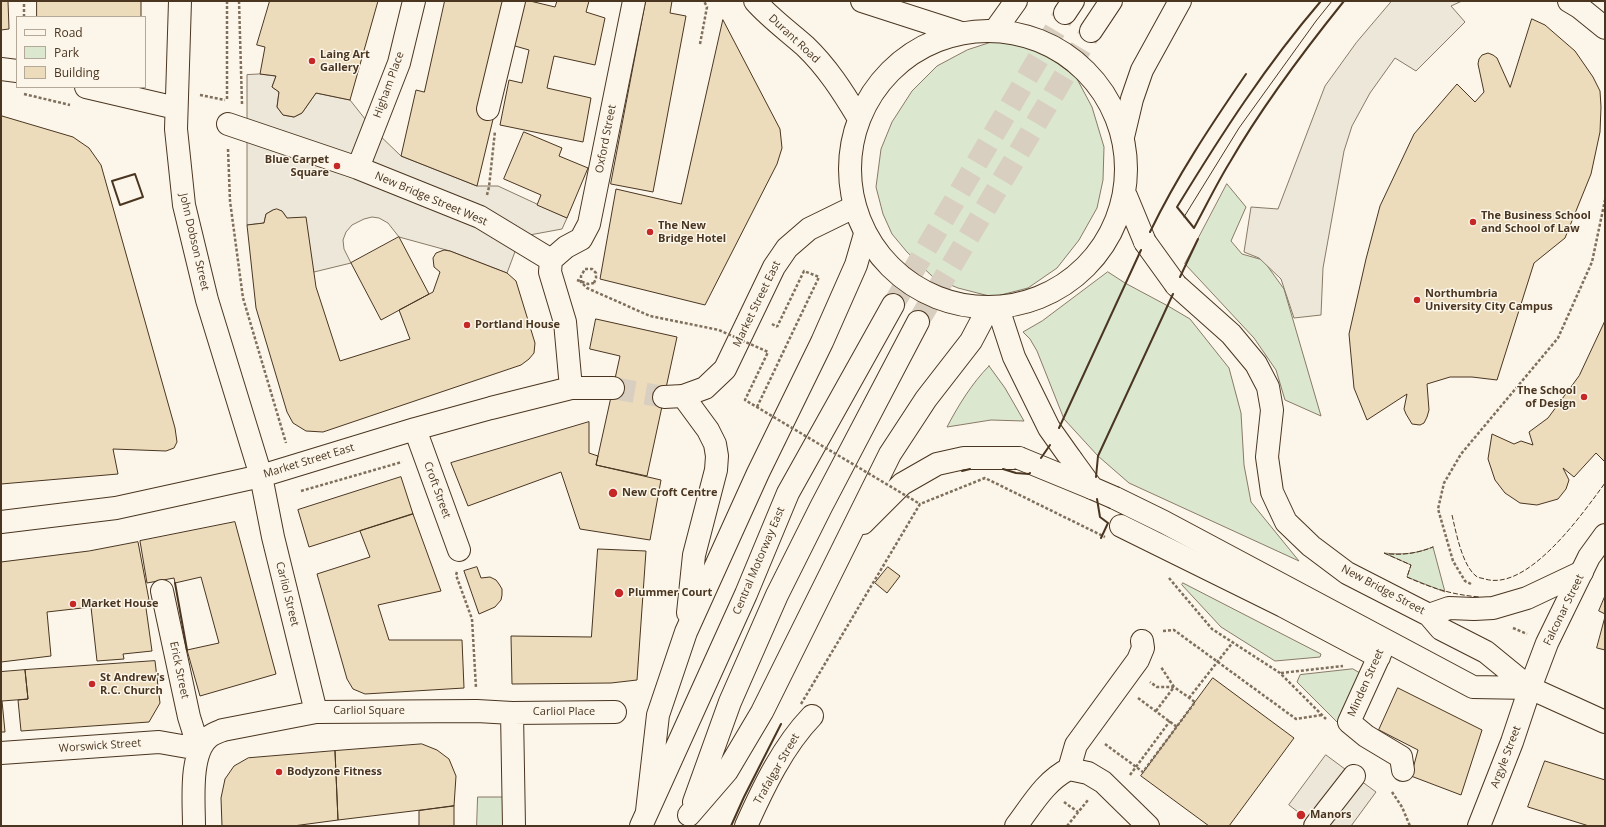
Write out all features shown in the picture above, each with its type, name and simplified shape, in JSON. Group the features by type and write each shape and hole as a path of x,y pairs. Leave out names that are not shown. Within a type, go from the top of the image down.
{"main road":[{"name":"John Dobson Street","path":"180,1 176,108 179,161 184,205 207,300 261,476"},
{"name":"Higham Place","path":"358,168 399,63 414,1"},
{"path":"488,108 514,1"},
{"name":"Oxford Street","path":"551,260 566,247 580,239 589,224 625,78 634,1"},
{"name":"Durant Road","path":"755,1 770,17 806,47 836,81 858,117"},
{"path":"862,1 958,32"},
{"path":"996,29 1016,1"},
{"path":"1091,31 1111,1"},
{"path":"1123,137 1132,99 1142,70 1180,1"},
{"path":"1569,1 1579,7 1605,28"},
{"path":"996,29 1041,39 1077,61 1113,105 1127,148 1128,181 1126,196 1103,249 1072,280 1044,297 994,308 958,305 916,288 879,256 865,234 854,207 849,175 858,117 887,73 926,44 958,32 996,29"},
{"path":"1,69 16,71"},
{"path":"90,88 176,108"},
{"name":"New Bridge Street West","path":"233,131 358,168 480,217 551,260"},
{"name":"New Bridge Street","path":"1126,196 1145,242 1176,285 1231,334 1256,364 1268,387 1272,410 1267,457 1272,492 1286,522 1311,546 1347,573 1429,615 1441,630 1486,652 1530,688 1605,722"},
{"name":"Market Street East","path":"686,632 694,555 716,470 717,456 715,444 708,430 673,396 705,388 725,369 774,267 787,248 809,229 854,207"},
{"path":"644,819 658,715 686,632 758,473 822,342 856,265 865,234"},
{"path":"551,260 550,272 565,322 571,388"},
{"name":"Central Motorway East","path":"644,819 746,594 788,493 893,305"},
{"path":"994,308 1014,357 1049,428 1092,488"},
{"path":"687,821 727,771 762,712 890,454 926,399 971,342 994,308"},
{"path":"687,821 730,702 778,595 821,507 918,322"},
{"name":"Market Street East","path":"1,522 116,508 261,476 415,429 571,388 613,388"},
{"name":"Croft Street","path":"415,429 459,550"},
{"path":"851,535 902,484 937,464 964,458 1019,458 1115,498 1164,522 1382,649"},
{"name":"Carliol Street","path":"261,476 273,537 316,712"},
{"path":"1113,532 1474,688 1530,688"},
{"name":"Falconar Street","path":"1530,688 1550,637 1592,565 1605,536"},
{"path":"1429,615 1449,608 1493,608 1527,598 1592,565"},
{"name":"Erick Street","path":"162,591 189,717 199,749"},
{"path":"1069,769 1076,745 1138,660 1143,648 1150,638"},
{"name":"Minden Street","path":"1382,649 1349,722 1366,736 1401,757 1403,770"},
{"name":"Argyle Street","path":"1479,826 1512,742 1530,688"},
{"name":"Trafalgar Street","path":"746,826 775,767 791,741 807,710"},
{"name":"Carliol Square","path":"199,749 209,736 223,730 316,712 477,711 512,713"},
{"name":"Carliol Place","path":"512,713 615,712"},
{"path":"512,713 514,826"},
{"name":"Worswick Street","path":"1,753 159,742 199,749"},
{"path":"194,826 195,773 199,749"},
{"path":"1016,826 1044,788 1060,774 1069,769 1088,773 1108,788 1148,826"},
{"path":"1315,826 1354,776"}],"path":[{"path":"24,1 24,16"},
{"path":"227,1 227,101"},
{"path":"239,1 230,207 243,298 292,467"},
{"path":"700,44 707,7 704,1"},
{"path":"488,108 496,115 489,187"},
{"path":"1493,608 1490,594 1465,581 1453,561 1438,509 1444,483 1461,454 1558,338 1592,262 1605,200"},
{"path":"578,280 583,282 588,284 594,283 596,273 592,269 585,269 581,276 581,282 587,288 650,316 719,330 768,352 745,400 920,504"},
{"path":"757,407 819,276 804,271 777,327"},
{"path":"807,710 920,504 985,478 1113,532"},
{"path":"459,550 456,575 472,619 477,711"},
{"path":"1167,575 1212,629 1280,673 1350,666"},
{"path":"1150,638 1164,630 1174,630 1296,719 1322,715"},
{"path":"1189,698 1233,642"},
{"path":"1086,730 1143,772 1195,702 1174,687 1162,669 1160,663"},
{"path":"1126,677 1157,688 1174,687"},
{"path":"1126,677 1156,711 1177,727"},
{"path":"1156,711 1174,687"},
{"path":"1068,826 1108,788 1136,767 1170,721"}],"green space":[{"path":"995,41 1021,43 1046,55 1076,77 1092,107 1104,147 1103,180 1097,208 1079,240 1057,268 1028,288 993,297 958,288 934,278 907,252 892,234 883,214 876,187 881,149 892,122 912,91 937,66 967,50"},
{"path":"1227,184 1246,207 1231,241 1242,254 1263,260 1284,289 1321,416 1285,400 1276,370 1254,338 1185,264"},
{"path":"1108,272 1190,319 1229,368 1241,413 1244,465 1251,502 1299,561 1129,483 1098,456 1064,419 1037,351 1030,339 1023,332 1042,321"},
{"path":"989,366 1005,388 1024,421 991,420 947,427 966,395"},
{"path":"1433,547 1445,592 1407,577 1411,565 1384,553 1409,553"},
{"path":"1183,583 1321,654 1320,657 1275,661 1221,627 1182,585"},
{"path":"1353,669 1360,673 1337,722 1297,682 1300,675"},
{"path":"478,797 509,797 508,826 477,826"}],"shaded area":[{"path":"1392,1 1462,1 1451,6 1465,22 1416,71 1395,58 1370,93 1352,126 1344,151 1323,268 1321,315 1294,318 1281,279 1259,258 1244,252 1251,207 1278,209 1325,86 1356,43"},
{"name":"Blue Carpet Square","path":"260,74 276,76 272,87 279,92 277,107 283,115 294,117 302,113 316,93 350,100 373,129 401,156 477,186 498,186 567,218 562,229 524,236 519,241 507,273 450,251 399,237 388,223 379,218 372,217 352,225 346,232 343,240 344,249 351,263 314,272 282,211 273,210 266,214 264,223 247,225 247,75"},
{"path":"1326,755 1376,792 1351,826 1316,826 1289,805"}],"building":[{"path":"1,1 8,1 9,29 1,30"},
{"path":"37,1 141,1 141,16 37,16"},
{"name":"Laing Art Gallery","path":"270,1 378,1 350,100 316,93 302,113 294,117 283,115 277,107 279,92 272,87 276,76 260,74 265,47 257,45"},
{"path":"445,1 503,1 478,107 495,111 477,186 401,156 416,90 424,92"},
{"path":"518,1 530,1 555,7 557,1 589,1 586,12 605,18 595,65 554,56 547,88 591,98 583,142 500,125 509,80 522,83 529,50 508,44"},
{"path":"646,1 672,1 670,13 686,16 653,192 611,184"},
{"name":"The Business School and School of Law","path":"1532,19 1545,25 1575,51 1593,77 1600,91 1600,132 1591,174 1565,238 1534,263 1497,380 1472,377 1450,377 1427,384 1429,410 1424,423 1420,425 1412,424 1406,414 1404,409 1407,394 1367,420 1354,388 1349,334 1380,206 1414,134 1457,84 1475,102 1484,92 1478,64 1482,55 1488,53 1497,58 1510,87"},
{"path":"723,20 780,129 782,148 777,164 705,305 600,279 616,189 681,204"},
{"path":"2,116 73,137 89,148 101,165 175,428 177,442 174,448 166,451 113,449 118,474 1,484"},
{"path":"524,132 562,148 559,156 588,168 567,218 537,205 541,195 504,179"},
{"name":"Portland House","path":"277,209 282,211 287,218 306,217 316,287 340,361 410,339 399,310 433,292 440,272 434,267 433,258 436,253 444,250 507,273 516,281 535,343 534,353 521,365 323,432 306,431 293,423 287,412 256,308 247,225 264,223 266,214"},
{"path":"399,237 429,294 381,320 351,263"},
{"path":"596,319 677,337 647,476 596,465 620,356 590,349"},
{"name":"The School of Design","path":"1605,321 1605,462 1596,453 1574,477 1563,468 1569,480 1566,489 1558,499 1537,505 1520,503 1505,493 1495,480 1488,459 1492,434 1514,444 1521,441 1533,445 1529,432 1548,418 1579,376"},
{"name":"New Croft Centre","path":"589,422 589,453 598,456 596,465 661,480 650,540 580,529 561,472 468,506 451,463"},
{"path":"401,477 413,514 309,547 298,510"},
{"path":"413,514 441,591 378,605 389,640 462,640 464,688 365,694 353,689 347,679 317,574 370,557 360,531"},
{"path":"235,522 276,674 200,696 187,650 219,643 201,577 175,583 174,578 147,583 140,541"},
{"name":"Market House","path":"138,542 149,600 145,601 152,651 123,654 124,659 97,661 91,607 47,612 51,656 1,662 1,562 89,551"},
{"name":"Plummer Court","path":"598,549 646,551 637,680 611,683 512,684 511,636 591,637"},
{"path":"477,567 481,578 490,577 496,580 502,589 501,600 495,607 479,614 464,571"},
{"path":"888,567 900,576 887,593 875,583"},
{"path":"1605,596 1605,614 1599,611"},
{"path":"1605,617 1605,650 1597,648"},
{"name":"St Andrew's R.C. Church","path":"155,661 160,703 149,722 21,731 18,700 28,699 25,670"},
{"path":"25,670 28,699 2,701 5,732 1,732 1,672"},
{"path":"1213,678 1294,738 1229,826 1209,826 1141,776"},
{"path":"1398,688 1482,730 1461,795 1411,776 1418,750 1379,730"},
{"path":"422,744 437,750 449,759 456,776 454,806 338,820 335,751"},
{"path":"335,751 338,820 293,826 222,826 221,798 225,779 234,766 248,758"},
{"path":"1545,761 1605,780 1605,826 1589,826 1528,807"},
{"path":"454,806 454,826 419,826 419,811"}],"tunnel":[{"path":"893,305 1065,13"},
{"path":"918,322 1091,31"},
{"path":"613,388 664,397"}],"tram line":[{"path":"1184,217 1239,128 1332,1"}],"fence":[{"path":"1452,515 1460,548 1471,571 1479,578 1502,580 1519,574 1553,547 1569,530 1605,483"},
{"path":"1389,554 1411,553 1433,547"},
{"path":"1384,553 1411,565 1407,577 1442,590 1461,595 1480,597"}],"wall":[{"path":"1321,1 1281,50 1263,75 1210,153 1177,207 1194,228 1225,170 1256,120 1299,59 1344,1"},
{"path":"1150,232 1183,171 1246,74"},
{"path":"135,174 143,197 120,205 112,181 135,174"},
{"path":"1180,277 1198,239"},
{"path":"1059,428 1141,250"},
{"path":"1096,477 1098,456 1173,294"},
{"path":"1041,458 1050,445"},
{"path":"962,471 970,469"},
{"path":"1003,469 1016,473 1030,473"},
{"path":"1097,499 1100,517 1108,523 1101,538"},
{"path":"175,583 187,650"},
{"path":"731,826 781,724"}],"place":[{"name":"Laing Art Gallery","path":"312,61"},
{"name":"Blue Carpet Square","path":"337,166"},
{"name":"The Business School and School of Law","path":"1473,222"},
{"name":"The New Bridge Hotel","path":"650,232"},
{"name":"Northumbria University City Campus","path":"1417,300"},
{"name":"Portland House","path":"467,325"},
{"name":"The School of Design","path":"1584,397"},
{"name":"New Croft Centre","path":"613,493"},
{"name":"Plummer Court","path":"619,593"},
{"name":"Market House","path":"73,604"},
{"name":"St Andrew's R.C. Church","path":"92,684"},
{"name":"Bodyzone Fitness","path":"279,772"},
{"name":"Manors","path":"1301,815"}]}
